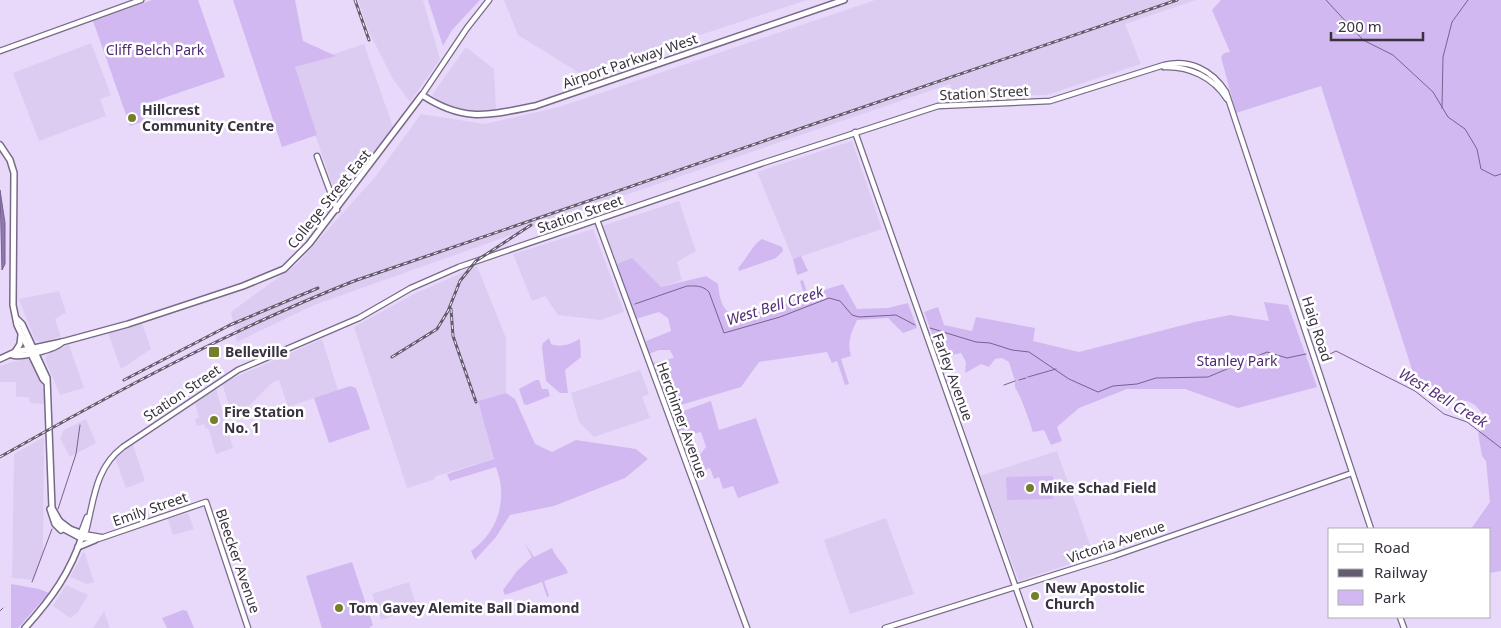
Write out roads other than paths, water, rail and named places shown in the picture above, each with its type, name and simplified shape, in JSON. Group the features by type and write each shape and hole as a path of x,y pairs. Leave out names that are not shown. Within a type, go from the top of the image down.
{"main road":[{"name":"Airport Parkway West","path":"422,96 452,112 465,114 502,112 535,106 844,0"},
{"name":"College Street East","path":"0,358 14,353 59,346 62,342 128,324 274,274 299,255 337,210 422,96"},
{"path":"0,145 10,160 14,173 12,299 21,334 32,350"},
{"path":"17,319 46,382 49,394 50,512 55,524 79,546 98,538"},
{"path":"14,353 20,345 21,334"},
{"path":"50,496 52,508 64,529 82,536"},
{"name":"Station Street","path":"25,628 56,593 82,536"}],"street":[{"path":"0,51 141,0"},
{"name":"College Street East","path":"422,96 467,28 489,0"},
{"name":"Station Street","path":"82,536 86,531 88,516 100,474 114,453 227,376 359,318 434,277 598,220 855,132 938,106 1050,101 1152,68 1183,62 1202,68 1214,76 1221,84 1242,136"},
{"name":"Farley Avenue","path":"855,132 1030,628"},
{"name":"Haig Road","path":"1242,136 1371,528"},
{"path":"317,156 337,210"},
{"name":"Herchimer Avenue","path":"598,220 747,628"},
{"name":"Victoria Avenue","path":"884,628 1114,556 1352,473"},
{"name":"Emily Street","path":"82,536 98,538 206,502"},
{"name":"Bleecker Avenue","path":"206,502 248,628"}],"waterway":[{"path":"1326,0 1363,40 1393,55 1433,92 1448,117 1465,129 1477,149 1481,169 1495,176 1501,174"},
{"path":"1442,108 1443,57 1452,22 1468,0"},
{"name":"West Bell Creek","path":"635,304 687,286 696,286 704,288 709,292 724,333 780,317 829,298 840,301 852,315 859,317 896,315 915,325"},
{"name":"West Bell Creek","path":"930,328 976,342 990,343 1012,350 1029,352 1069,379 1098,392 1113,386 1137,384 1156,378 1208,377 1267,352 1287,358 1306,354"},
{"name":"West Bell Creek","path":"1319,349 1330,354 1336,351 1415,391 1444,414 1467,422 1501,448"},
{"path":"1028,377 1056,369"},
{"path":"1019,380 1026,378"},
{"path":"1004,385 1015,381"},
{"path":"58,509 76,454 80,425"},
{"path":"32,582 52,529"},
{"path":"0,611 3,608"}],"railway":[{"path":"355,0 369,40"},
{"path":"0,457 86,409 218,341 354,281 1177,0"},
{"path":"392,357 437,329 448,311 460,281 476,261 531,225"},
{"path":"124,380 230,325 318,288"},
{"path":"451,309 453,336 476,402"}],"place":[{"name":"Hillcrest Community Centre","path":"132,118"},
{"name":"Belleville","path":"214,352"},
{"name":"Fire Station No. 1","path":"214,420"},
{"name":"Mike Schad Field","path":"1030,488"},
{"name":"New Apostolic Church","path":"1035,596"},
{"name":"Tom Gavey Alemite Ball Diamond","path":"339,608"}],"park label":[{"name":"Cliff Belch Park","path":"155,50"},
{"name":"Stanley Park","path":"1237,361"}]}
